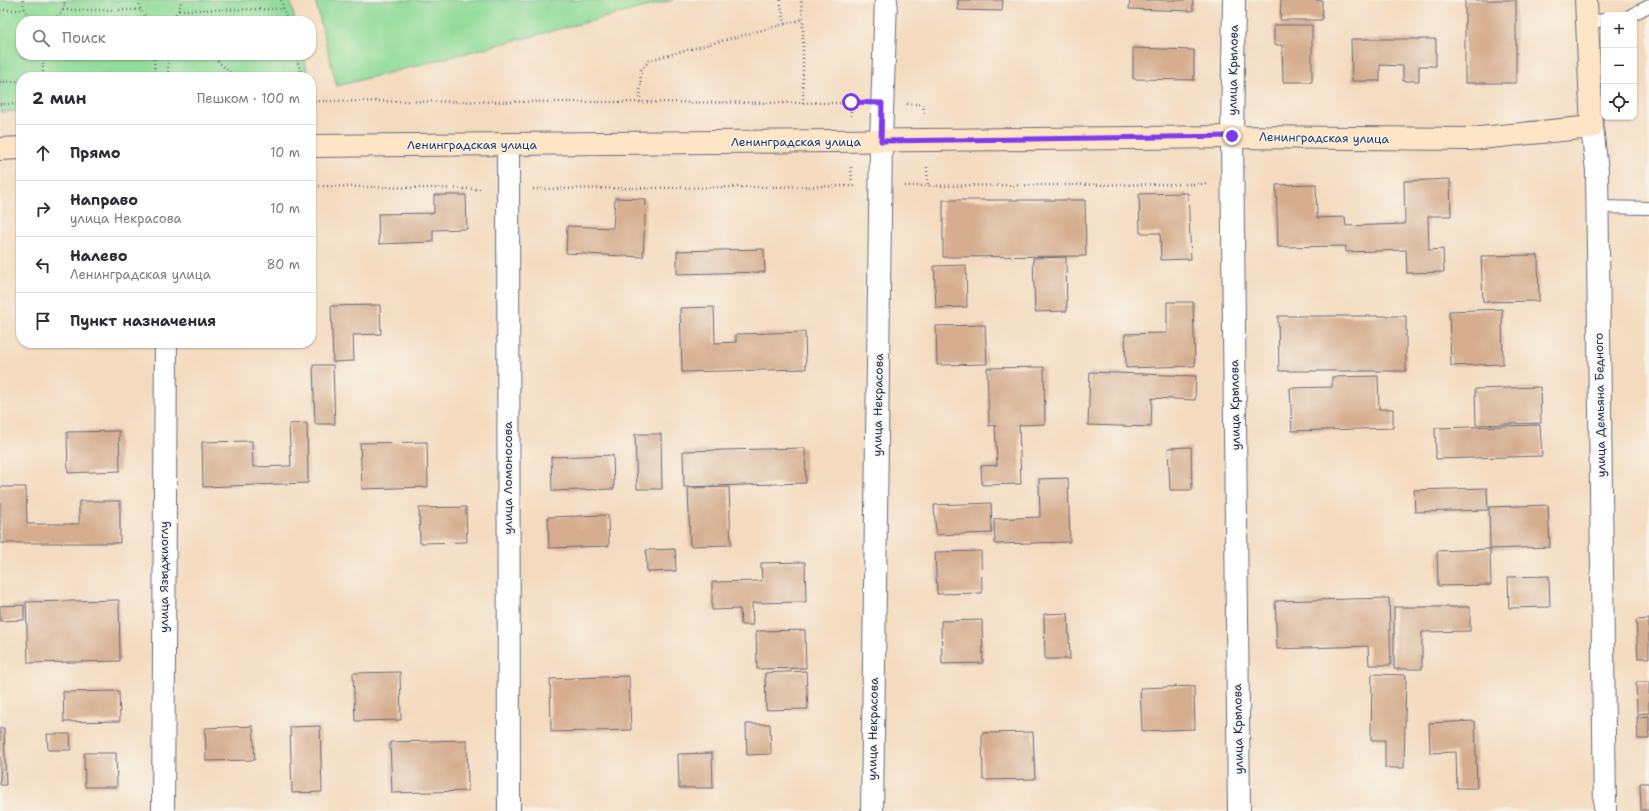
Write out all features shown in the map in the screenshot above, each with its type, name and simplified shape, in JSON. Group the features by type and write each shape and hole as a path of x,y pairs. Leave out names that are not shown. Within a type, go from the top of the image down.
{"main road":[{"name":"улица Демьяна Бедного","path":"1586,0 1595,22 1592,127"},
{"name":"Ленинградская улица","path":"316,146 1232,136 1470,139 1592,127"},
{"path":"0,149 16,148"}],"street":[{"name":"улица Некрасова","path":"872,811 880,186 886,0"},
{"name":"улица Крылова","path":"1234,0 1232,136 1239,811"},
{"name":"улица Демьяна Бедного","path":"1592,127 1597,171 1598,207 1605,811"},
{"name":"улица Ломоносова","path":"508,144 509,811"},
{"name":"улица Языджиоглу","path":"163,811 166,348"}],"lane":[{"path":"1637,12 1649,6"},
{"path":"1598,207 1649,208"}],"path":[{"path":"23,0 23,5 30,16"},
{"path":"60,16 63,10 65,0"},
{"path":"139,0 141,10 145,16"},
{"path":"175,16 179,10 181,0"},
{"path":"282,0 286,16"},
{"path":"780,0 785,24"},
{"path":"801,0 803,18 803,103"},
{"path":"179,10 284,9"},
{"path":"0,10 26,10"},
{"path":"63,10 141,10"},
{"path":"640,102 641,70 650,60 803,18"},
{"path":"43,60 43,72"},
{"path":"154,60 155,72"},
{"path":"168,60 168,72"},
{"path":"217,60 229,72"},
{"path":"297,60 301,72"},
{"path":"0,82 16,81"},
{"path":"316,101 882,103"},
{"path":"0,104 16,104"},
{"path":"316,186 508,189 1233,184"}],"green space":[{"path":"0,0 290,0 294,16 16,16 16,60 304,60 308,72 16,72 16,111 0,112"},
{"path":"315,0 673,0 337,86"}],"building":[{"path":"958,0 1003,0 1002,11 958,10"},
{"path":"1130,0 1193,0 1193,11 1129,9"},
{"path":"1281,0 1322,0 1322,20 1280,20"},
{"path":"1465,0 1516,0 1516,83 1465,83"},
{"path":"1274,25 1312,25 1312,82 1283,82 1282,45 1274,45"},
{"path":"1351,39 1436,39 1436,66 1419,66 1419,81 1403,81 1403,66 1380,65 1380,81 1352,81"},
{"path":"1133,48 1194,50 1194,80 1133,79"},
{"path":"1450,179 1451,216 1428,216 1429,250 1443,249 1444,272 1407,273 1406,250 1346,252 1346,246 1278,247 1276,185 1316,184 1317,218 1345,217 1346,226 1405,224 1404,181"},
{"path":"1188,193 1191,259 1161,260 1160,233 1140,233 1139,194"},
{"path":"434,195 466,195 467,229 433,230 433,242 379,244 378,214 434,213"},
{"path":"615,198 646,199 643,257 566,253 567,226 613,228"},
{"path":"943,200 1085,200 1086,256 943,257"},
{"path":"764,249 765,272 677,274 677,251"},
{"path":"1538,255 1539,301 1483,302 1481,256"},
{"path":"1066,257 1067,311 1035,312 1033,258"},
{"path":"966,265 967,307 936,308 934,266"},
{"path":"1167,302 1193,302 1195,366 1126,368 1125,334 1167,333"},
{"path":"380,305 381,334 353,335 354,361 333,362 331,306"},
{"path":"714,307 715,343 736,342 736,334 805,332 806,369 682,372 680,308"},
{"path":"1502,309 1503,364 1451,366 1449,311"},
{"path":"1278,316 1406,316 1406,371 1279,371"},
{"path":"985,325 987,364 937,365 936,326"},
{"path":"313,365 333,365 335,424 315,424"},
{"path":"1044,367 1045,424 1019,425 1021,484 982,485 981,466 997,465 995,425 989,426 987,368"},
{"path":"1090,372 1196,376 1195,400 1152,398 1151,427 1088,425"},
{"path":"1378,376 1379,409 1393,409 1393,428 1292,431 1290,388 1332,387 1332,377"},
{"path":"1540,387 1541,423 1476,425 1475,389"},
{"path":"307,423 308,483 203,487 202,442 252,441 253,467 291,466 289,424"},
{"path":"1540,425 1542,456 1436,459 1435,428"},
{"path":"119,431 120,471 68,473 67,432"},
{"path":"635,434 661,434 662,489 637,489"},
{"path":"427,442 428,487 362,489 360,443"},
{"path":"1191,447 1192,490 1170,490 1168,448"},
{"path":"805,448 806,483 684,487 683,451"},
{"path":"613,455 614,489 552,491 551,457"},
{"path":"1068,478 1070,542 995,544 994,519 1040,517 1039,479"},
{"path":"0,487 26,487 27,524 79,524 79,501 120,501 120,543 0,543"},
{"path":"729,487 731,545 690,546 688,488"},
{"path":"1487,488 1488,510 1415,512 1414,490"},
{"path":"991,503 992,533 936,535 934,505"},
{"path":"1548,505 1550,547 1490,549 1489,507"},
{"path":"466,507 467,542 420,543 419,508"},
{"path":"608,515 609,546 549,548 548,517"},
{"path":"675,549 676,571 647,572 646,550"},
{"path":"1490,549 1491,585 1438,586 1437,551"},
{"path":"981,551 982,593 937,594 935,552"},
{"path":"805,562 806,602 752,603 753,625 741,625 740,609 712,610 712,582 762,581 761,563"},
{"path":"1549,576 1550,607 1509,608 1508,577"},
{"path":"1389,598 1391,665 1369,665 1368,646 1277,649 1275,601"},
{"path":"119,600 120,661 28,663 26,602"},
{"path":"24,605 24,620 0,621 0,606"},
{"path":"1394,607 1470,607 1470,631 1422,632 1422,669 1394,669"},
{"path":"1068,613 1070,659 1045,659 1044,614"},
{"path":"1649,619 1649,658 1638,658 1636,620"},
{"path":"982,620 983,663 942,664 941,621"},
{"path":"805,630 806,668 757,669 756,631"},
{"path":"806,671 808,709 766,710 765,673"},
{"path":"400,672 401,720 355,721 353,673"},
{"path":"1372,674 1406,675 1404,768 1385,768 1385,740 1371,740"},
{"path":"629,676 631,730 551,732 550,679"},
{"path":"1636,682 1649,682 1649,713 1637,714"},
{"path":"1194,686 1195,729 1142,731 1140,688"},
{"path":"119,691 120,721 64,722 63,692"},
{"path":"1649,716 1649,739 1638,739 1637,717"},
{"path":"1475,721 1477,788 1457,788 1456,752 1430,753 1429,723"},
{"path":"746,724 770,724 771,754 747,755"},
{"path":"253,726 255,760 206,761 205,728"},
{"path":"320,726 322,792 292,793 290,727"},
{"path":"0,728 4,728 6,785 0,785"},
{"path":"1033,732 1035,779 983,780 982,733"},
{"path":"47,734 70,734 71,750 48,750"},
{"path":"467,740 468,791 392,793 390,742"},
{"path":"84,753 116,753 117,787 85,787"},
{"path":"712,753 713,788 679,788 678,754"},
{"path":"1640,783 1649,783 1649,810 1641,810"}],"route":[{"path":"851,102 882,103 881,141 1232,136"}]}
